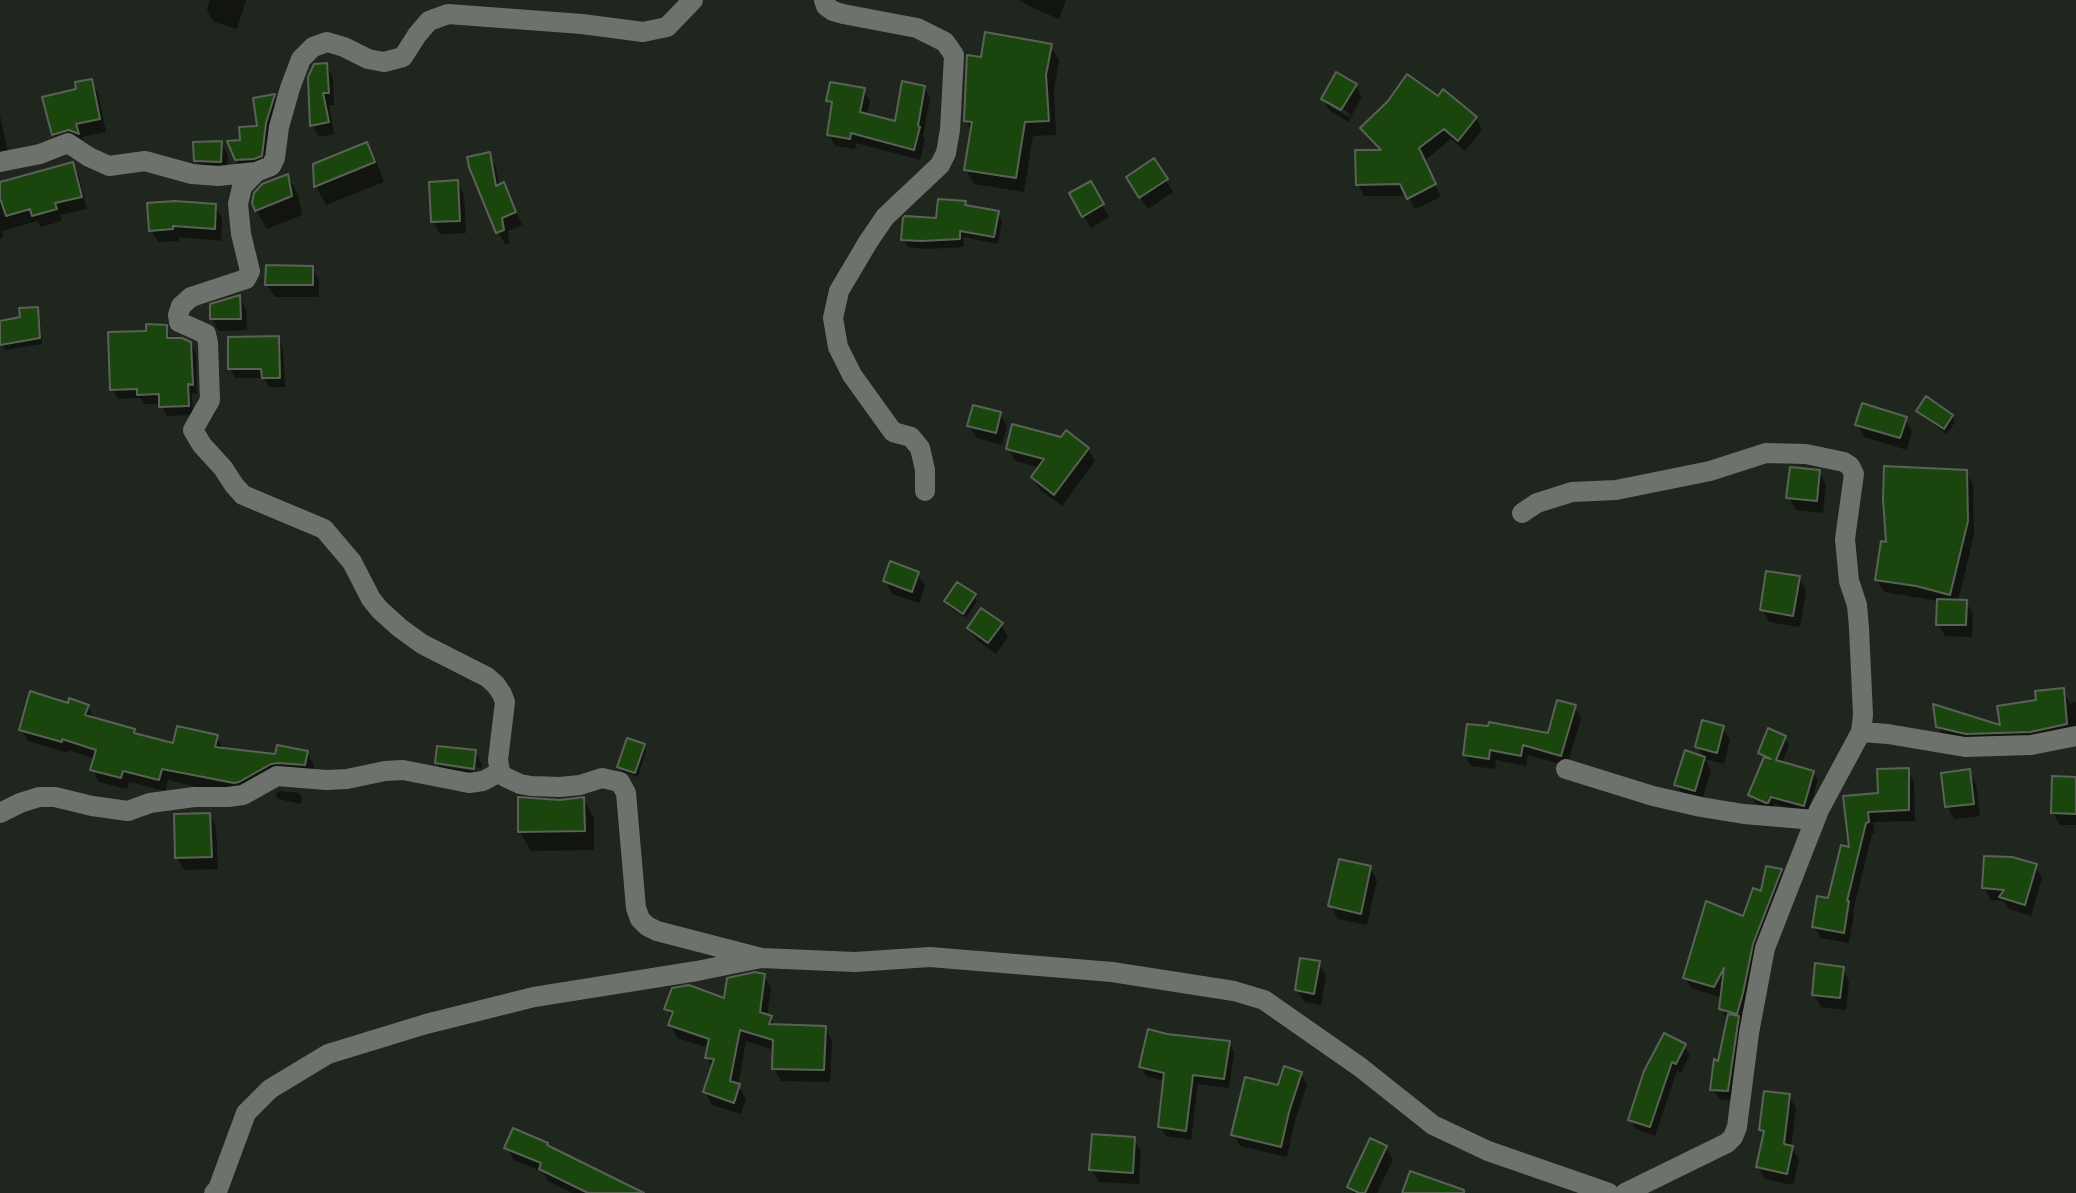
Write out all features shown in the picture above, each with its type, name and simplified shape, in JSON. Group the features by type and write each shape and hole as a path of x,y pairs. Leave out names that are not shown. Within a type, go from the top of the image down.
{"street":[{"path":"0,162 40,154 68,143 109,166 145,161 192,174 218,176 256,172 271,166 275,158 279,127 290,88 301,59 313,47 327,42 368,59 384,62 403,57 429,21 448,14 643,32 667,27 693,0"},
{"path":"824,0 833,11 917,28 945,42 954,55 946,153 940,165 894,207 853,263 839,291 833,318 838,347 852,375 893,432 911,437 920,448 925,470 925,491"},
{"path":"256,172 242,187 238,204 250,271 246,279 191,297 181,306 178,315 179,322 206,334 208,343 210,400 193,430 243,495 324,529 352,562 371,599 400,628 422,644 487,677 496,685 505,702 498,760 500,772 510,781 531,786 560,787 602,778 620,782 626,793 636,908 647,926 761,958 855,962 930,957 1112,972 1234,991 1264,1000 1360,1067 1433,1125 1488,1151 1609,1193"},
{"path":"1522,513 1537,503 1572,492 1616,490 1710,471 1766,453 1806,454 1844,462 1854,474 1845,539 1849,581 1857,605 1859,628 1861,732 1819,810 1765,948 1749,1033 1737,1127 1727,1143 1625,1193"},
{"path":"1861,732 1965,747 2031,745 2076,736"},
{"path":"1566,769 1689,805 1744,814 1815,820"},
{"path":"0,813 39,797 55,797 128,811 150,803 243,795 277,776 347,779 403,770 469,783 483,781 500,772"},
{"path":"214,1193 246,1113 270,1089 328,1054 426,1024 534,997 761,958"}],"building":[{"path":"985,32 1052,44 1046,75 1049,121 1025,122 1016,178 964,170 972,122 964,121 967,55 981,57"},
{"path":"327,63 329,93 323,93 329,122 310,126 308,77 314,64"},
{"path":"1336,72 1357,84 1341,110 1321,99"},
{"path":"1407,74 1438,96 1443,89 1477,117 1458,141 1444,129 1419,148 1436,184 1407,199 1400,184 1356,185 1355,150 1381,150 1360,128 1388,101"},
{"path":"92,79 100,119 76,124 79,134 69,130 52,135 42,97 76,89 75,82"},
{"path":"902,81 925,86 914,150 851,133 850,139 827,135 832,102 826,101 830,82 865,88 860,112 895,121"},
{"path":"275,94 266,123 262,156 235,160 227,141 240,140 239,127 257,126 253,98"},
{"path":"222,141 221,162 194,161 193,142"},
{"path":"367,142 375,162 314,187 313,164"},
{"path":"490,152 496,186 504,182 516,212 502,218 504,230 496,233 467,157"},
{"path":"1154,158 1168,179 1139,198 1126,177"},
{"path":"73,162 82,197 55,203 57,209 32,216 30,209 6,216 0,198 0,182"},
{"path":"288,174 292,196 255,211 252,203 254,193 262,184"},
{"path":"458,180 460,221 431,222 429,182"},
{"path":"1091,181 1104,204 1082,217 1069,193"},
{"path":"938,199 966,201 965,205 999,211 994,237 960,231 960,239 901,240 903,218 936,218"},
{"path":"175,201 216,204 215,229 173,226 173,229 149,231 147,203"},
{"path":"266,265 313,266 313,285 265,285"},
{"path":"240,295 241,319 210,319 210,304"},
{"path":"38,307 40,338 0,345 0,321 20,317 19,308"},
{"path":"146,324 167,325 167,338 182,338 191,342 193,385 188,384 189,406 159,407 159,394 137,395 137,389 110,390 108,332 146,331"},
{"path":"279,336 280,378 262,378 261,369 228,369 228,337"},
{"path":"1926,396 1953,415 1944,429 1916,411"},
{"path":"1862,403 1907,417 1900,438 1855,425"},
{"path":"973,405 1001,412 996,433 967,426"},
{"path":"1012,424 1061,437 1066,430 1089,448 1054,495 1031,477 1044,459 1006,449"},
{"path":"1884,466 1967,470 1968,521 1950,595 1875,580 1881,541 1886,542"},
{"path":"1790,467 1820,470 1817,501 1786,498"},
{"path":"890,561 919,572 912,592 883,581"},
{"path":"1766,571 1800,576 1793,616 1760,610"},
{"path":"957,582 976,594 963,614 944,601"},
{"path":"1937,599 1967,600 1966,625 1936,625"},
{"path":"981,608 1003,623 988,643 967,628"},
{"path":"2064,688 2067,724 2030,732 1966,734 1936,727 1933,704 2000,725 1997,706 2036,700 2035,691"},
{"path":"30,691 68,703 69,698 89,705 85,715 173,743 177,726 218,735 215,747 275,754 277,745 308,751 305,765 271,764 234,783 162,769 159,780 123,771 121,778 90,770 96,750 19,730"},
{"path":"1557,700 1576,705 1561,756 1523,745 1521,756 1490,750 1489,759 1463,755 1467,724 1488,726 1489,722 1548,733"},
{"path":"1702,720 1724,726 1717,753 1695,747"},
{"path":"1768,728 1786,736 1776,760 1814,771 1804,806 1771,797 1766,803 1748,795 1764,757 1771,759 1758,753"},
{"path":"627,738 645,744 635,773 617,767"},
{"path":"437,746 476,750 474,769 435,763"},
{"path":"1685,750 1705,757 1695,791 1674,785"},
{"path":"1909,768 1909,810 1868,812 1869,822 1866,823 1847,901 1844,933 1812,927 1817,896 1828,898 1841,845 1849,847 1843,796 1878,793 1877,769"},
{"path":"1970,769 1974,804 1945,807 1941,773"},
{"path":"2052,776 2076,777 2076,814 2051,813"},
{"path":"518,797 560,800 584,797 585,831 518,832"},
{"path":"210,813 212,857 175,858 174,814"},
{"path":"1984,856 2012,857 2037,864 2025,905 1999,897 2004,890 1982,888"},
{"path":"1339,859 1371,866 1361,914 1328,906"},
{"path":"1766,866 1782,869 1753,944 1737,1014 1719,1009 1724,968 1714,987 1683,978 1706,901 1743,916 1753,888 1761,891"},
{"path":"1300,958 1320,961 1314,994 1295,990"},
{"path":"1815,963 1844,967 1840,998 1812,995"},
{"path":"755,972 765,974 760,1012 772,1016 769,1024 826,1026 824,1070 772,1069 773,1040 740,1030 730,1081 740,1084 734,1103 703,1092 714,1059 705,1058 709,1039 668,1025 673,1012 664,1009 672,988 689,985 724,998 727,978"},
{"path":"1728,1014 1739,1016 1728,1091 1710,1090 1714,1059 1718,1061"},
{"path":"1148,1029 1230,1041 1224,1079 1193,1075 1186,1131 1158,1127 1164,1073 1139,1067"},
{"path":"1664,1033 1686,1044 1676,1064 1672,1062 1650,1127 1628,1120 1644,1071"},
{"path":"1284,1066 1302,1072 1281,1147 1231,1135 1245,1077 1278,1085"},
{"path":"1764,1091 1790,1094 1784,1144 1793,1146 1787,1174 1756,1167 1764,1131 1759,1130"},
{"path":"513,1128 644,1193 588,1193 539,1169 541,1163 504,1148"},
{"path":"1092,1134 1135,1137 1133,1173 1089,1170"},
{"path":"1370,1138 1387,1146 1365,1193 1359,1193 1347,1187"},
{"path":"1410,1171 1464,1190 1464,1193 1402,1193"}]}
